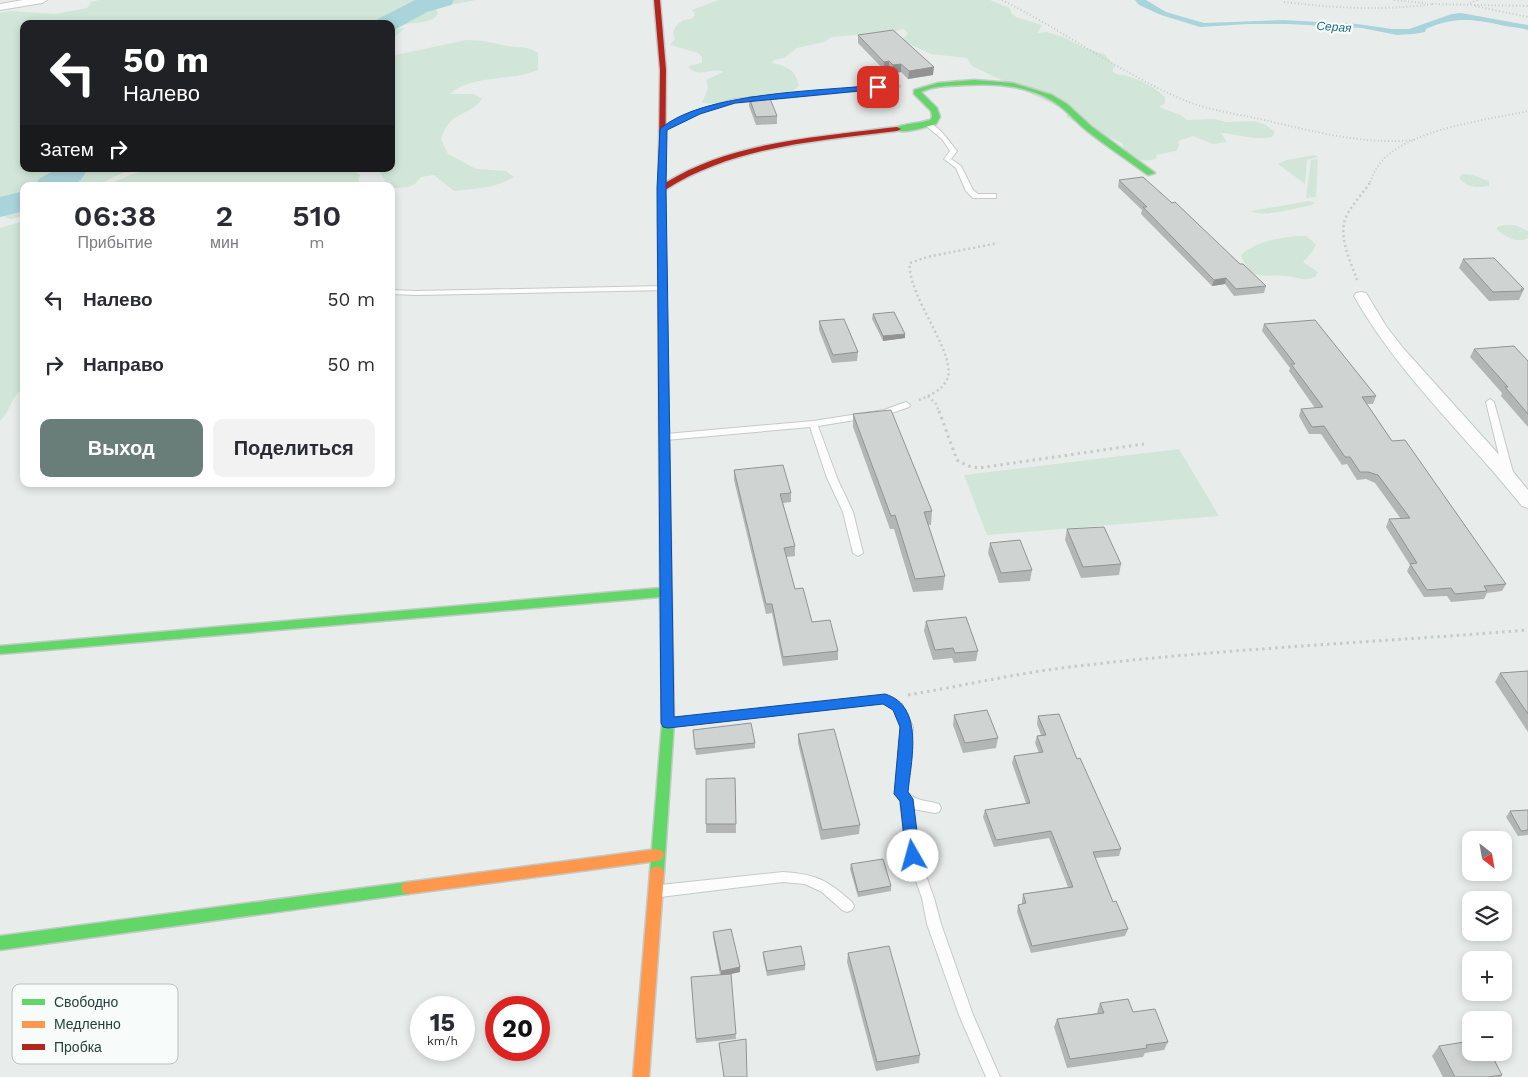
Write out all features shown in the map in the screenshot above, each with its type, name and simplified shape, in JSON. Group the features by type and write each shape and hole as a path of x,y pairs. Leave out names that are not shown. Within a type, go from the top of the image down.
{"street":[{"path":"0,7 42,0"},
{"path":"641,1077 668,723 662,188 664,70 657,0"},
{"path":"662,188 680,174 698,165 728,156 769,147 933,122 936,116 934,110 917,92 973,82 1004,82 1025,87 1062,104 1087,128 1152,173"},
{"path":"1361,296 1379,327 1397,351 1495,461 1528,502"},
{"path":"0,650 666,592"},
{"path":"0,943 657,855"}],"lane":[{"path":"664,129 698,112 734,101 897,86"},
{"path":"927,124 944,138 954,151 947,159 959,167 970,191 976,196 993,196"},
{"path":"395,292 663,288"},
{"path":"1490,402 1510,480"},
{"path":"666,437 813,424 886,412 906,405"},
{"path":"813,424 832,478 848,512 858,553"},
{"path":"668,723 885,699 898,707 907,727 901,794 912,804 935,808"},
{"path":"906,799 913,856 928,898 934,924 966,1015 993,1077"},
{"path":"654,892 783,877 806,879 827,888 847,906"}],"path":[{"path":"1002,0 1038,18 1140,78 1187,101 1334,136 1384,141 1414,140"},
{"path":"1394,0 1433,4 1528,6"},
{"path":"1467,5 1478,0"},
{"path":"1284,2 1325,7 1378,8 1412,8 1433,4"},
{"path":"1467,5 1528,17"},
{"path":"1361,296 1347,256 1344,225 1350,209 1364,193 1372,175 1383,159 1399,146 1414,140 1469,124 1528,111"},
{"path":"906,405 928,396 941,387 947,380 949,367 942,347 926,317 908,270 910,262 927,256 998,243"},
{"path":"928,396 936,404 957,460 968,466 979,468 1144,444"},
{"path":"885,699 1085,665 1245,650 1353,644 1528,630"}],"green space":[{"path":"99,0 476,0 434,8 438,12 436,17 431,20 395,28 395,20 20,20 20,172 124,172 104,182 20,182 20,217 11,219 5,217 6,210 0,212 0,13 11,11 55,14 87,8 91,2"},
{"path":"718,0 990,0 1010,8 1011,13 1016,17 1042,25 1038,33 1047,32 1063,37 1085,48 1104,54 1115,66 1112,71 1153,88 1165,97 1165,103 1159,107 1181,115 1187,120 1255,121 1266,125 1275,132 1272,137 1265,138 1221,133 1227,142 1213,144 1193,136 1178,141 1179,146 1176,151 1156,155 1157,158 1153,160 1140,160 1125,152 1122,143 1069,119 1066,116 1069,112 972,66 967,58 931,54 901,40 908,34 904,29 896,31 893,36 873,39 865,34 832,37 824,42 797,48 784,58 774,60 772,63 786,67 796,76 799,86 789,94 730,104 702,103 708,88 706,80 723,72 714,70 696,72 692,70 688,66 702,63 702,57 698,53 670,45 675,39 673,33 677,24 691,19 695,15 692,10"},
{"path":"405,28 395,37 395,29"},
{"path":"466,40 527,48 538,53 538,70 527,74 470,84 450,94 474,94 482,99 472,109 450,122 441,139 448,154 476,169 506,171 514,177 493,186 454,191 434,175 421,177 415,184 408,187 396,188 395,182 386,182 380,172 395,172 395,55"},
{"path":"1315,155 1318,157 1307,160 1305,184 1278,164 1286,160"},
{"path":"1311,160 1318,160 1316,197 1306,198"},
{"path":"140,172 356,172 360,175 358,181 360,182 114,182"},
{"path":"1463,174 1473,175 1489,181 1489,186 1476,187 1468,185 1459,177"},
{"path":"1310,201 1315,203 1280,212 1256,213 1250,211"},
{"path":"20,222 20,391 0,421 0,228"},
{"path":"1515,225 1528,231 1528,238 1515,240 1508,237 1497,230 1497,227"},
{"path":"1306,236 1316,244 1313,251 1303,262 1318,272 1315,277 1303,279 1258,275 1253,273 1245,264 1241,255 1247,250 1273,240"},
{"path":"1179,449 1219,516 987,535 964,475"}],"water":[{"path":"1135,0 1146,0 1166,12 1204,23 1283,20 1409,29 1452,14 1461,13 1528,25 1528,30 1474,20 1456,20 1436,25 1426,29 1425,32 1397,35 1362,28 1288,24 1200,27 1161,15 1139,5"}],"building":[{"path":"893,30 934,67 909,71 901,64 893,65 889,61 884,62 858,35"},
{"path":"769,96 777,116 756,117 749,97"},
{"path":"1143,177 1172,203 1175,202 1266,286 1236,289 1226,278 1214,280 1143,207 1147,207 1119,180"},
{"path":"1494,258 1524,289 1521,289 1522,291 1493,292 1463,259"},
{"path":"894,312 905,334 883,336 873,314"},
{"path":"844,319 858,352 833,355 819,321"},
{"path":"1315,320 1376,396 1362,397 1392,441 1405,440 1506,584 1484,586 1487,591 1455,594 1451,588 1427,590 1410,564 1417,563 1389,519 1410,518 1378,475 1360,472 1350,457 1345,457 1324,426 1312,427 1301,409 1323,407 1291,364 1295,364 1264,324"},
{"path":"1514,346 1528,361 1528,414 1505,387 1508,387 1474,349"},
{"path":"891,410 932,511 924,512 945,576 915,579 895,515 891,516 853,414"},
{"path":"783,465 791,493 780,494 795,546 784,548 795,589 803,588 812,622 830,620 838,651 783,657 772,604 766,604 734,470"},
{"path":"1104,527 1121,564 1083,567 1067,529"},
{"path":"1020,540 1032,570 1001,573 990,543"},
{"path":"966,617 978,651 955,653 953,648 935,650 926,621"},
{"path":"1528,671 1528,714 1500,673"},
{"path":"987,710 998,738 965,743 954,715"},
{"path":"1059,714 1077,759 1080,758 1121,849 1093,852 1113,902 1116,901 1128,929 1032,946 1018,905 1026,903 1023,894 1073,887 1051,831 996,840 985,810 1030,803 1014,756 1043,752 1037,736 1046,735 1038,716"},
{"path":"751,723 755,743 695,749 693,730"},
{"path":"834,729 860,825 822,830 798,734"},
{"path":"735,778 736,824 706,824 706,779"},
{"path":"1528,810 1528,830 1521,831 1510,811"},
{"path":"883,859 891,886 858,892 851,864"},
{"path":"731,929 740,967 721,971 713,932"},
{"path":"801,946 805,965 767,971 763,952"},
{"path":"889,946 920,1055 877,1062 848,953"},
{"path":"731,974 736,1034 696,1039 691,977"},
{"path":"1128,999 1133,1012 1155,1009 1168,1042 1146,1045 1147,1048 1070,1059 1057,1019 1104,1013 1100,1003"},
{"path":"746,1039 747,1077 724,1077 719,1043"},
{"path":"1462,1042 1462,1061 1495,1061 1502,1075 1455,1077 1439,1046"}],"waterway":[{"path":"394,20 418,7 442,0"},
{"path":"57,182 68,176 70,172"},
{"path":"0,207 20,202"}],"traffic: fast":[{"path":"897,129 921,126 933,122 936,117 934,110 917,92 927,87 974,82 1013,85 1038,91 1061,103 1089,129 1151,173"},
{"path":"657,872 668,723 661,220"},
{"path":"0,650 667,592"},
{"path":"0,943 408,888"}],"traffic: slow":[{"path":"408,888 657,855"},
{"path":"641,1077 657,872"}],"traffic: jam":[{"path":"657,0 663,70 661,220"},
{"path":"661,189 679,177 698,168 755,150 897,129"}],"route":[{"path":"878,87 734,101 698,112 664,129 662,188 668,723 885,699 898,707 907,727 901,794 906,799 913,856"}],"water label":[{"name":"Серая","path":"1334,27"}]}
